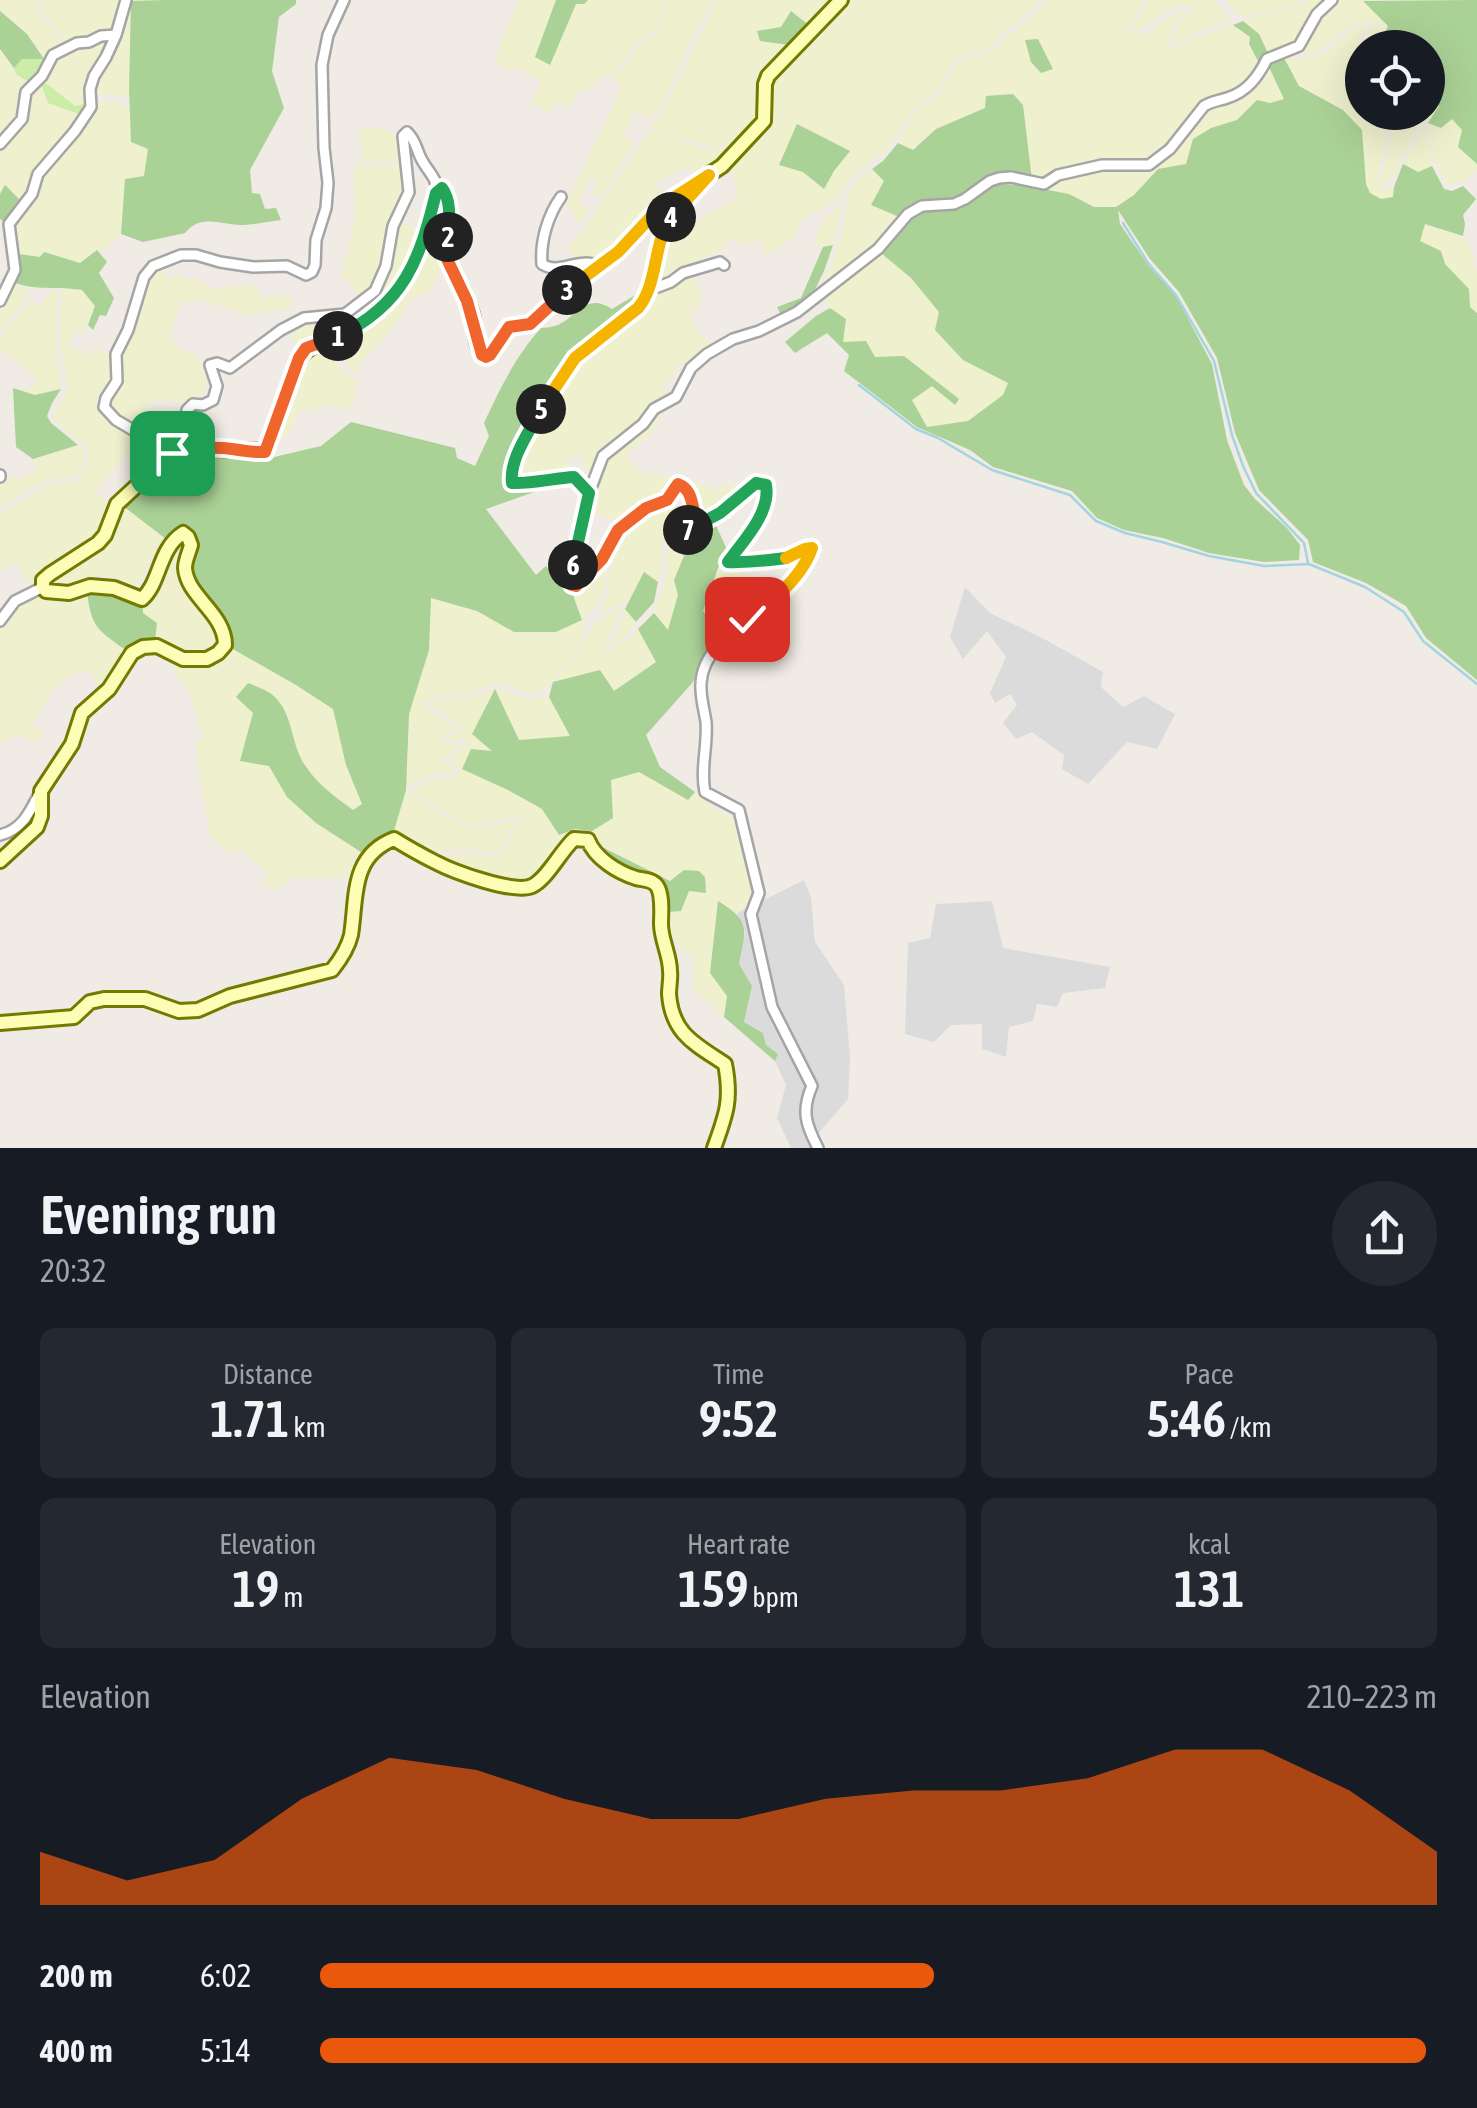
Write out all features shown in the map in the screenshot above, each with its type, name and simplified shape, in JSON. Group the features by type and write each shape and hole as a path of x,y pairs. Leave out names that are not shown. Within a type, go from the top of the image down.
{"main road":[{"path":"0,861 37,827 41,791 72,744 82,714 109,689 132,653 157,646 183,659 208,659 224,646 225,634 220,624 186,574 185,563 192,545 183,533 167,550 149,593 142,598 114,588 90,586 69,592 46,591 43,580 98,543 106,535 118,504 172,453 191,448 265,452 299,358 306,348 364,323 402,287 422,249 436,193 442,188 448,196 447,259 467,301 482,355 486,357 509,327 530,324 580,278 618,252 661,206 722,166 764,120 768,76 841,0"},
{"path":"0,1023 74,1017 90,1002 104,999 144,999 179,1011 198,1010 230,996 332,970 351,935 353,899 364,866 382,844 394,839 460,872 522,889 536,885 574,840 588,840 592,850 617,870 654,882 659,888 672,1014 696,1047 725,1064 728,1109 714,1148"}],"street":[{"path":"0,302 14,270 9,224 32,194 38,174 91,106 94,76 116,36 126,0"},
{"path":"172,453 116,420 104,407 117,381 116,354 128,330 144,276 152,266 182,255 253,266 287,266 306,276 312,272 328,184 322,65 328,35 344,0"},
{"path":"818,1148 807,1127 805,1102 812,1086 772,1007 751,914 759,892 739,810 704,792 706,723 701,683 718,644 788,584 812,548 786,558 728,562 754,527 768,492 766,485 756,483 720,513 683,531 678,525 694,511 690,493 678,484 667,500 646,508 618,530 602,559 576,586 572,585 589,493 604,456 644,424 654,409 676,397 691,368 708,354 797,312 878,249 908,214 922,206 954,204 999,178 1044,184 1058,175 1102,164 1149,165 1170,149 1204,106 1234,96 1253,82 1267,59 1299,46 1317,14 1332,0"},
{"path":"0,144 22,118 26,92 42,76 53,55 77,42 116,36"},
{"path":"186,422 187,410 193,404 203,405 212,400 216,386 210,365 217,363 230,368 281,330 304,318 345,314 375,291 386,266 392,226 409,192 402,136 407,132 413,136 422,162 434,177 436,193"},
{"path":"589,493 574,477 520,484 512,483 510,476 553,389 575,358 646,298 667,222 709,175"},
{"path":"562,197 552,210 542,245 542,264 555,269 586,261 599,266"},
{"path":"648,284 658,287 697,268 720,262 724,265"},
{"path":"0,621 15,601 43,587"},
{"path":"0,834 20,826 41,791"}],"shaded area":[{"path":"965,587 990,613 1103,672 1101,687 1123,707 1144,696 1175,714 1157,749 1127,742 1088,784 1062,769 1064,755 1032,732 1016,739 1003,723 1017,705 1010,694 995,703 990,693 1006,657 987,631 963,659 950,637"},
{"path":"804,880 811,898 815,942 844,985 850,1057 848,1099 817,1135 823,1148 791,1148 777,1118 786,1085 775,1061 778,1054 766,1045 763,1033 744,1022 752,986 739,964 745,932 737,913"},
{"path":"992,901 1003,948 1110,967 1105,988 1063,993 1057,1007 1037,1004 1033,1021 1009,1027 1006,1057 982,1049 982,1024 951,1025 934,1042 905,1034 908,943 930,938 936,904"}],"green space":[{"path":"0,0 36,0 41,19 51,25 63,45 44,59 27,34 0,11"},
{"path":"39,0 122,0 114,33 67,45 52,22 43,17"},
{"path":"127,0 165,0 131,2 129,96 94,94 94,83"},
{"path":"296,0 279,17 272,71 284,108 250,170 252,193 260,194 265,209 276,208 281,220 239,225 204,222 185,233 143,242 121,234 125,179 144,176 148,149 131,142 131,1"},
{"path":"518,0 556,0 535,57 549,65 576,4 588,0 667,0 655,30 633,45 611,75 605,74 589,90 581,90 567,107 557,102 549,113 531,103 541,82 518,66 510,72 494,62"},
{"path":"556,0 588,0 576,4 550,65 535,57"},
{"path":"669,0 713,0 688,45 666,98 650,118 634,112 624,136 635,142 601,198 592,193 599,180 591,178 578,202 590,209 582,223 573,218 574,211 566,204 622,87 612,78 637,47 655,36"},
{"path":"717,0 836,0 810,26 781,27 760,41 789,45 774,61 761,117 742,136 715,148 651,128"},
{"path":"847,0 1040,0 1003,31 989,49 955,61 936,92 914,108 889,148 852,177 838,198 805,217 793,238 766,256 760,241 743,244 735,239 724,244 723,250 677,274 672,270 659,285 654,283 668,231 676,224 682,231 739,196 729,165 768,126 773,78","holes":["798,125 850,151 834,171 803,172 779,165"]},
{"path":"1047,0 1145,0 1128,30 1136,35 1179,11 1185,12 1176,20 1168,44 1174,48 1233,25 1250,37 1249,44 1260,65 1256,77 1223,98 1207,101 1167,149 1147,162 1119,163 1044,181 1032,180 1023,105 985,108 936,129 912,150 898,143 917,109 938,95 958,63 993,51"},
{"path":"1149,0 1214,0 1231,21 1208,27 1174,44 1180,21 1193,7 1177,6 1136,32 1132,29"},
{"path":"1226,0 1304,0 1285,9 1240,17"},
{"path":"1310,0 1328,0 1298,44 1291,47 1268,53 1259,34 1243,21 1289,10"},
{"path":"1334,0 1363,0 1388,26 1386,30 1370,30 1374,25 1370,21 1354,23 1323,49 1297,55 1316,20"},
{"path":"1477,0 1477,164 1458,147 1462,130 1452,119 1445,125 1445,30 1386,30 1388,26 1363,1"},
{"path":"0,11 27,34 44,59 22,59 14,68 0,49"},
{"path":"791,11 810,26 789,45 760,41 757,31 781,27"},
{"path":"1243,21 1259,34 1268,53 1260,65 1249,44 1250,37 1233,25"},
{"path":"1371,24 1366,30 1352,28"},
{"path":"1345,35 1345,116 1343,110 1299,86 1283,56 1290,54 1295,60 1330,50"},
{"path":"100,38 111,40 87,103 75,106 50,86 81,115 23,203 5,185 0,194 0,147 16,128 24,99 54,56"},
{"path":"1038,39 1053,69 1041,73 1031,62 1025,40"},
{"path":"0,49 16,74 30,83 21,97 20,118 0,139"},
{"path":"1283,56 1299,86 1343,110 1345,130 1362,130 1370,193 1381,199 1393,197 1403,164 1418,172 1432,166 1444,189 1452,191 1463,186 1476,199 1463,215 1463,236 1425,224 1420,241 1441,251 1445,264 1469,289 1470,307 1477,313 1477,680 1426,638 1406,606 1366,583 1313,562 1308,540 1259,490 1235,433 1217,358 1179,292 1150,259 1118,210 1120,224 1148,265 1176,296 1212,364 1227,440 1244,485 1300,545 1299,560 1264,562 1209,553 1124,530 1097,518 1072,491 993,467 970,450 917,427 844,371 849,355 827,333 795,353 785,342 830,308 846,319 843,342 866,341 875,357 904,356 959,399 955,405 932,386 912,400 927,427 968,421 1003,395 1008,383 963,360 935,330 939,312 911,278 881,253 901,227 922,212 965,204 996,184 1069,194 1094,207 1116,207 1134,195 1158,169 1186,164 1193,139 1237,120 1257,100 1270,103 1284,99 1268,65"},
{"path":"22,59 44,59 40,73 30,83 16,74 14,68"},
{"path":"1268,65 1285,99 1270,103 1257,100 1237,120 1211,128 1186,165 1157,169 1134,195 1116,207 1094,207 1069,194 1036,187 1086,169 1149,167 1205,108 1220,103"},
{"path":"40,81 75,106 87,103 86,110 81,115 48,103"},
{"path":"1013,94 1023,105 1032,180 1010,175 955,200 922,203 897,216 871,205 884,181 872,169 898,143 913,150 936,129 985,108 986,96"},
{"path":"94,101 118,103 130,110 131,142 149,149 144,176 125,179 121,234 100,254 96,250 80,263 44,252 41,257 19,254 11,230 37,182"},
{"path":"1452,119 1462,130 1458,147 1477,164 1477,171 1464,181 1447,185 1431,151 1430,130 1445,130"},
{"path":"797,124 850,151 824,189 803,172 779,165"},
{"path":"360,128 380,128 399,137 402,164 357,164 362,154"},
{"path":"1349,130 1386,130 1378,183 1384,189 1394,187 1394,197 1381,199 1369,192"},
{"path":"1390,130 1418,130 1385,186 1380,178"},
{"path":"1422,130 1427,130 1432,166 1418,172 1403,164"},
{"path":"648,132 675,135 684,142 714,151 736,143 723,158 697,175 687,167 655,183 664,199 602,261 576,259 567,247 585,228"},
{"path":"402,167 406,196 378,280 363,300 342,276 355,217 354,168"},
{"path":"872,169 884,180 871,205 897,216 873,249 819,292 836,253 853,184"},
{"path":"5,185 23,203 6,223 0,219 0,194"},
{"path":"842,201 833,245 813,243 822,222"},
{"path":"402,222 423,233 418,253 376,311 298,347 291,339 295,326 306,320 334,318 377,291 395,229"},
{"path":"1424,224 1463,236 1470,245 1477,272 1477,313 1470,307 1469,289 1445,264 1441,251 1420,242"},
{"path":"833,245 810,300 782,317 777,307 801,298 823,247"},
{"path":"97,250 107,262 99,273 114,298 106,316 100,315 93,330 88,325 95,306 82,290 15,283 19,254 40,257 44,252 80,263"},
{"path":"427,252 442,257 432,289 407,302 387,336 360,363 358,375 339,352 347,335 413,276"},
{"path":"881,253 911,278 939,312 935,330 963,360 1008,383 1004,395 968,421 927,427 912,401 932,386 954,404 959,399 843,342 845,319 822,296 869,258"},
{"path":"163,266 167,279 180,274 188,281 196,279 214,289 242,285 258,287 260,297 291,295 291,311 248,315 203,300 180,303 170,333 178,347 198,357 207,389 183,403 156,399 144,410 146,418 163,436 154,441 108,407 118,357 144,284"},
{"path":"693,274 701,303 690,315 697,332 718,345 691,365 684,361 662,387 668,393 618,443 591,480 579,453 565,462 572,473 516,477 526,444 544,408 582,359 652,292 659,294"},
{"path":"12,283 28,290 0,332 0,304"},
{"path":"63,286 82,290 95,306 83,333 75,331 69,346 89,355 94,348 113,356 113,381 98,397 98,410 164,453 154,464 126,456 95,494 112,503 98,539 39,583 30,585 15,563 0,571 0,514 45,486 79,480 88,462 85,447 54,415 68,387 59,340"},
{"path":"54,289 58,292 56,342 61,389 35,395 27,392 38,377 0,351 0,337 29,303 30,294 37,308"},
{"path":"637,294 639,303 572,356 548,388 511,460 506,477 510,486 535,484 537,491 486,509 536,575 546,566 573,595 582,620 556,632 514,632 477,611 431,598 429,650 409,714 406,790 393,834 378,839 364,854 316,823 287,797 269,766 240,761 253,713 236,697 248,683 278,700 307,768 353,810 362,804 346,765 333,709 231,648 191,577 193,545 175,532 166,539 123,506 161,468 177,458 192,454 238,454 266,459 321,446 351,422 455,448 457,458 475,466 489,436 484,423 490,410 516,362 541,328 558,325 589,304 612,309"},
{"path":"338,341 334,351 337,365 357,382 352,409 332,406 299,411 287,437 277,432 301,365 309,355"},
{"path":"13,388 35,395 61,389 47,416 78,445 33,459 16,447"},
{"path":"655,412 660,417 650,435 627,454 637,470 686,476 718,490 732,482 737,487 711,516 685,528 682,527 697,511 686,485 618,526 608,517 588,512 605,458"},
{"path":"78,445 84,460 74,478 53,479 28,489 0,508 0,480 36,472 33,459"},
{"path":"668,505 689,513 678,519 666,538 658,582 644,573 629,601 627,598 595,615 607,597 610,573 616,562 611,548 623,529 646,511"},
{"path":"123,506 166,539 149,562 138,587 114,577 96,576 67,586 48,584 49,579 66,572 99,548"},
{"path":"714,521 691,539 674,580 678,595 668,631 654,613 667,574 668,549 675,530 685,533"},
{"path":"714,521 728,552 703,611 721,637 693,682 646,735 660,767 695,792 688,800 639,772 611,780 613,818 592,831 575,829 559,835 542,809 462,769 471,749 492,751 472,734 495,689 519,740 570,736 549,697 553,682 600,670 614,691 656,662 638,629 654,613 668,630 678,595 674,580 691,539"},
{"path":"181,537 216,624 219,644 212,653 190,656 155,641 143,613 142,600"},
{"path":"608,553 612,563 605,575 602,597 582,620 573,595"},
{"path":"746,566 750,577 756,576 766,585 760,592 766,598 721,637 703,611 718,568 728,571"},
{"path":"644,572 658,582 654,602 636,622 625,609"},
{"path":"42,591 87,591 89,612 97,629 127,651 102,689 90,672 70,675 56,687 32,723 44,733 38,742 17,736 0,742 0,626 17,602"},
{"path":"87,591 111,591 142,600 143,613 157,623 155,641 127,651 117,644 94,621"},
{"path":"431,598 477,611 513,632 582,620 582,641 545,690 529,694 496,684 468,694 419,701 456,729 442,737 448,743 462,743 449,757 440,757 456,770 420,780 406,790 409,714 429,650"},
{"path":"624,605 604,650 609,652 638,629 656,661 613,691 553,682 594,623"},
{"path":"625,609 636,622 619,642 607,648 617,632"},
{"path":"231,648 333,709 346,765 362,804 353,811 305,767 286,709 253,712 249,731 288,797 316,823 364,854 347,878 292,878 276,890 261,884 268,874 241,850 230,854 210,836 195,742 203,738 187,686 175,677 175,660 220,657"},
{"path":"495,689 530,699 549,697 571,736 519,740 494,751 508,790 542,809 558,835 568,832 544,869 519,883 478,874 428,854 464,852 501,857 522,817 470,825 412,791 431,780 454,777 461,769 447,760 467,741 450,740 461,729 426,703 457,696 471,698"},
{"path":"639,772 687,800 695,792 738,821 755,895 749,906 737,913 718,902 727,996 724,1017 692,987 694,960 669,931 666,912 671,881 592,842 575,829 592,831 611,780"},
{"path":"406,790 443,815 474,829 518,819 499,854 464,848 421,849 393,834"},
{"path":"592,842 670,881 684,870 699,871 705,877 706,893 689,891 681,911 666,912 663,888 615,865"},
{"path":"718,901 736,914 744,927 739,964 752,986 744,1022 763,1033 766,1045 778,1054 775,1061 724,1017 727,996 710,973"}],"waterway":[{"path":"1123,223 1148,263 1176,295 1214,361 1243,466 1256,493 1304,543 1308,563"},
{"path":"859,385 916,429 992,470 1070,495 1096,521 1125,533 1264,566 1309,564 1365,587 1404,612 1423,641 1477,684"}],"route":[{"path":"172,453 191,448 265,452 299,358 306,348 364,323 402,287 422,249 436,193 442,188 449,207 447,259 467,301 478,348 486,357 509,327 530,324 580,278 618,252 661,206 709,175 667,222 646,298 575,358 543,404 510,476 512,483 520,484 574,477 589,493 573,567 572,585 576,586 602,559 618,530 646,508 662,504 678,484 690,493 694,511 678,525 683,531 720,513 756,483 766,485 768,492 754,527 728,562 774,560 812,548 788,584 747,619"}]}
